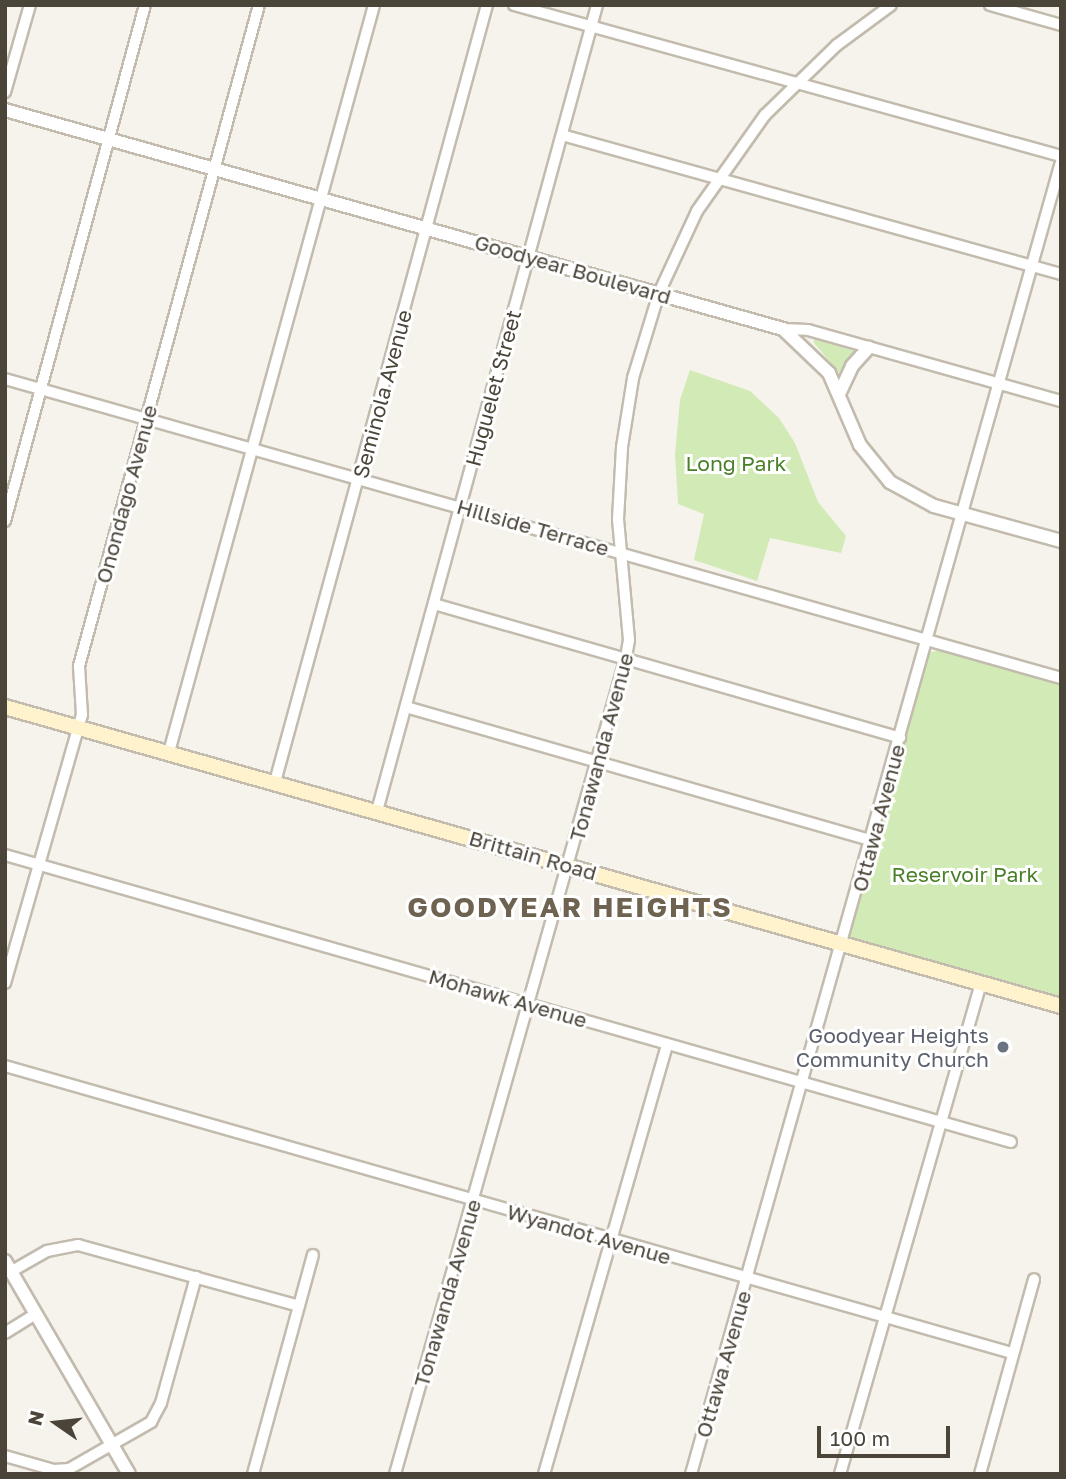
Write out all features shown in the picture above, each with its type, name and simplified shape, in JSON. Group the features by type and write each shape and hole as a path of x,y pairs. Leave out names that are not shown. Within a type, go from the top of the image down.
{"main road":[{"name":"Brittain Road","path":"5,706 1061,1006"}],"street":[{"path":"5,92 30,5"},
{"path":"5,521 145,5"},
{"name":"Onondago Avenue","path":"5,983 8,965 79,727 84,700 79,666 216,171 259,5"},
{"path":"169,752 374,5"},
{"name":"Seminola Avenue","path":"275,782 487,5"},
{"path":"514,5 1061,156"},
{"name":"Huguelet Street","path":"377,811 597,5"},
{"name":"Tonawanda Avenue","path":"396,1474 570,865 626,657 629,640 620,551 619,482 628,406 659,293 717,178 793,83 891,5"},
{"path":"990,5 1061,25"},
{"name":"Goodyear Boulevard","path":"5,110 783,329 818,359 840,392 856,436 879,471 915,498 1061,541"},
{"path":"562,135 1061,274"},
{"name":"Ottawa Avenue","path":"691,1474 844,944 1061,162"},
{"path":"783,329 808,330 1061,401"},
{"path":"840,392 852,366 869,347"},
{"name":"Hillside Terrace","path":"5,379 1061,678"},
{"path":"434,604 626,657 900,738"},
{"path":"406,707 872,840"},
{"name":"Mohawk Avenue","path":"5,855 1011,1142"},
{"path":"840,1474 981,983"},
{"path":"544,1474 667,1045"},
{"name":"Wyandot Avenue","path":"5,1066 1012,1353"},
{"path":"129,1474 8,1266 47,1251 78,1245 299,1306"},
{"path":"253,1474 313,1255"},
{"path":"5,1456 61,1471 113,1446 151,1422 159,1410 196,1278"},
{"path":"980,1474 1034,1279"},
{"path":"5,1333 36,1314"}],"green space":[{"path":"814,339 858,352 842,376 814,343"},
{"name":"Long Park","path":"690,370 750,391 779,418 795,443 818,502 846,536 841,553 770,538 757,581 694,560 704,514 678,504 675,454 680,400"},
{"name":"Reservoir Park","path":"939,650 1061,685 1061,1001 848,937 928,653"}],"place":[{"name":"Goodyear Heights Community Church","path":"1003,1047"}],"district":[{"name":"GOODYEAR HEIGHTS","path":"570,907"}]}
